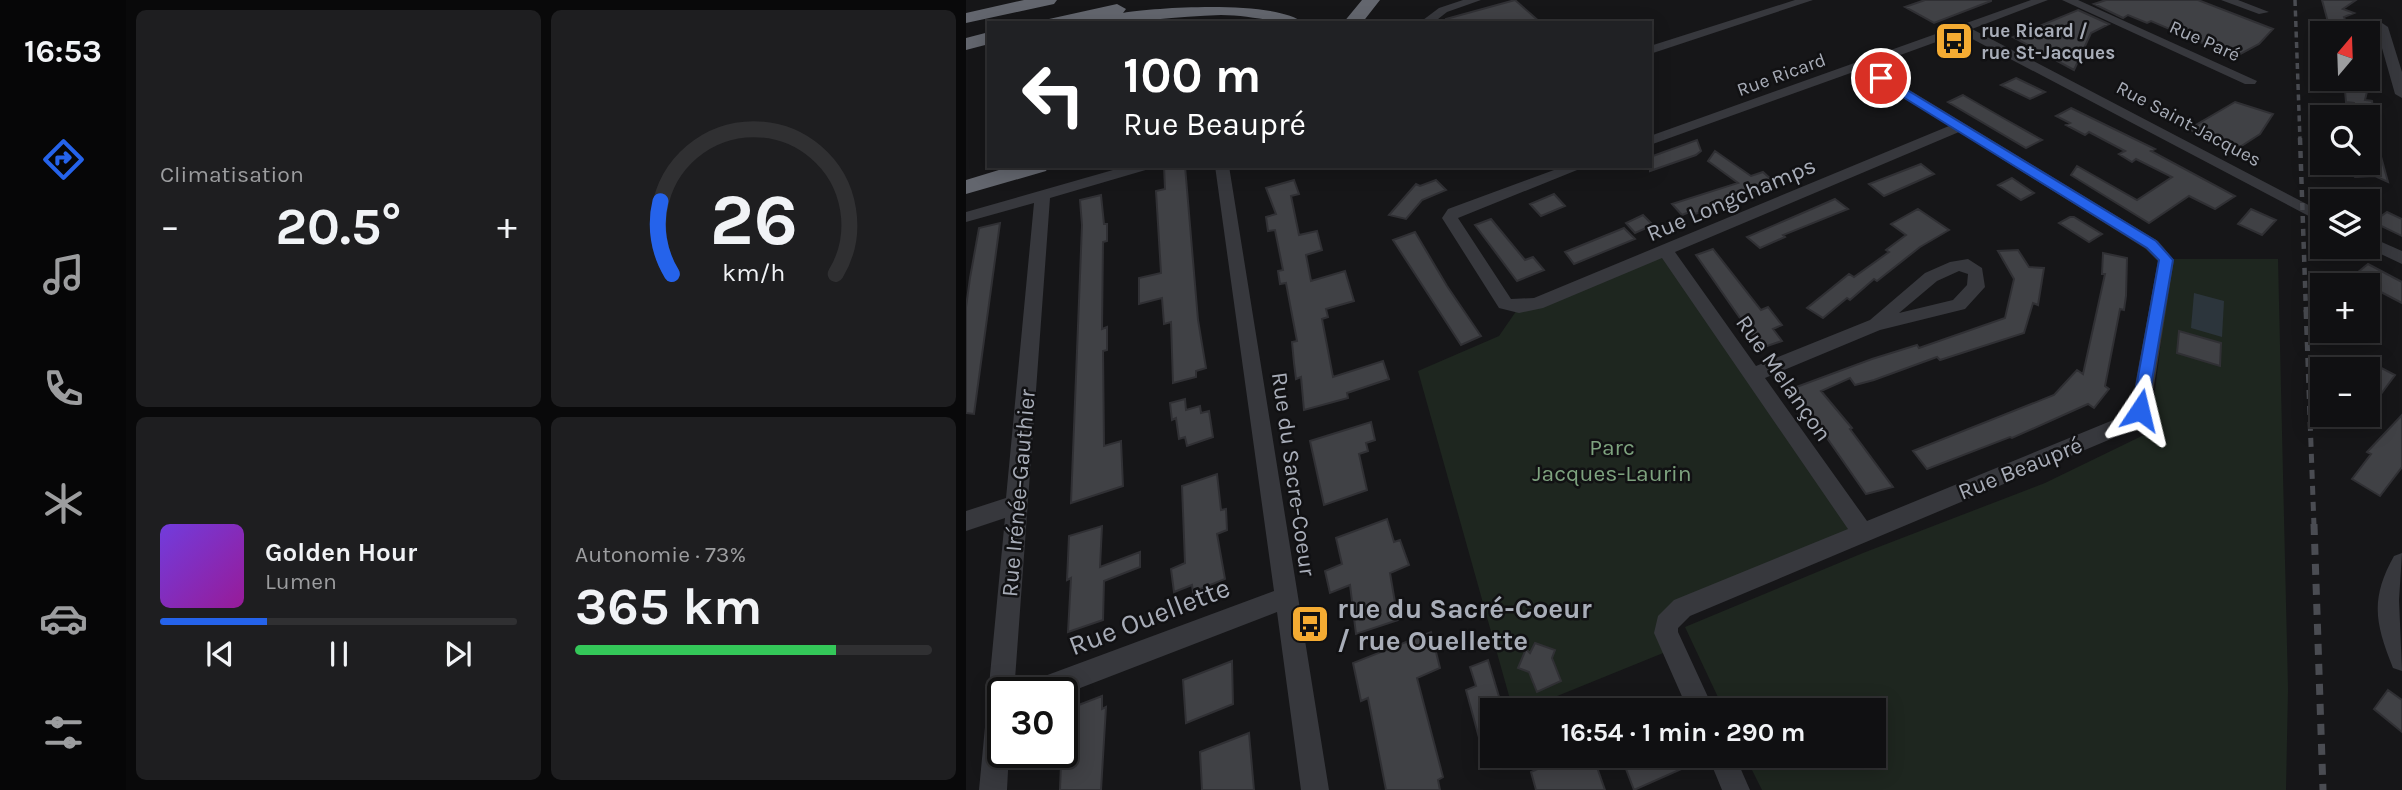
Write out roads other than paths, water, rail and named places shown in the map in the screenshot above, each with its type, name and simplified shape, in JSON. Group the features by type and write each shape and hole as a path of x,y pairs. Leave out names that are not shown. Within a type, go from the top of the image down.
{"highway":[{"path":"966,18 1048,0"},
{"path":"1064,21 1154,0"},
{"path":"1354,21 1371,0"},
{"path":"1110,21 1179,10 1234,7 1268,11 1290,21"},
{"path":"966,45 987,40"},
{"path":"966,176 992,168"},
{"path":"966,187 1031,168"}],"street":[{"path":"1428,21 1443,10 1475,0"},
{"path":"1652,49 1807,0"},
{"name":"Rue Ricard","path":"1652,140 2042,0"},
{"name":"Rue Paré","path":"2067,0 2249,81"},
{"path":"2227,0 2263,12"},
{"path":"2382,27 2402,94"},
{"name":"Rue Saint-Jacques","path":"1961,28 2310,212"},
{"name":"Rue Beaupré","path":"1696,698 1667,633 1666,624 1672,615 1686,606 2130,422 2140,410 2166,260 2152,244 1861,66"},
{"name":"Rue Longchamps","path":"1575,168 1454,212 1450,218 1505,304 1519,307 1537,304 1959,127"},
{"path":"966,218 1137,168"},
{"name":"Rue du Sacre-Coeur","path":"1222,168 1315,790"},
{"name":"Rue Irénée-Gauthier","path":"1003,677 1042,197"},
{"path":"2380,247 2402,258"},
{"name":"Rue Melançon","path":"1666,251 1862,532"},
{"path":"1752,375 1876,325 1959,305 1976,287 1976,272 1968,265 1956,265 1931,277 1876,325"},
{"path":"966,521 1018,504"},
{"path":"2402,563 2389,585 2386,613 2402,659"},
{"name":"Rue Ouellette","path":"1076,677 1285,598"},
{"name":"Rue Irénée-Gauthier","path":"992,790 994,768"},
{"path":"1726,768 1736,790"}],"railway":[{"path":"2295,0 2300,140"},
{"path":"2300,138 2306,312"},
{"path":"2306,310 2314,526"},
{"path":"2314,524 2323,790"}],"place":[{"name":"rue Ricard / rue St-Jacques","path":"1954,41"},
{"name":"rue du Sacré-Coeur / rue Ouellette","path":"1310,624"}],"park label":[{"name":"Parc Jacques-Laurin","path":"1612,460"}]}
